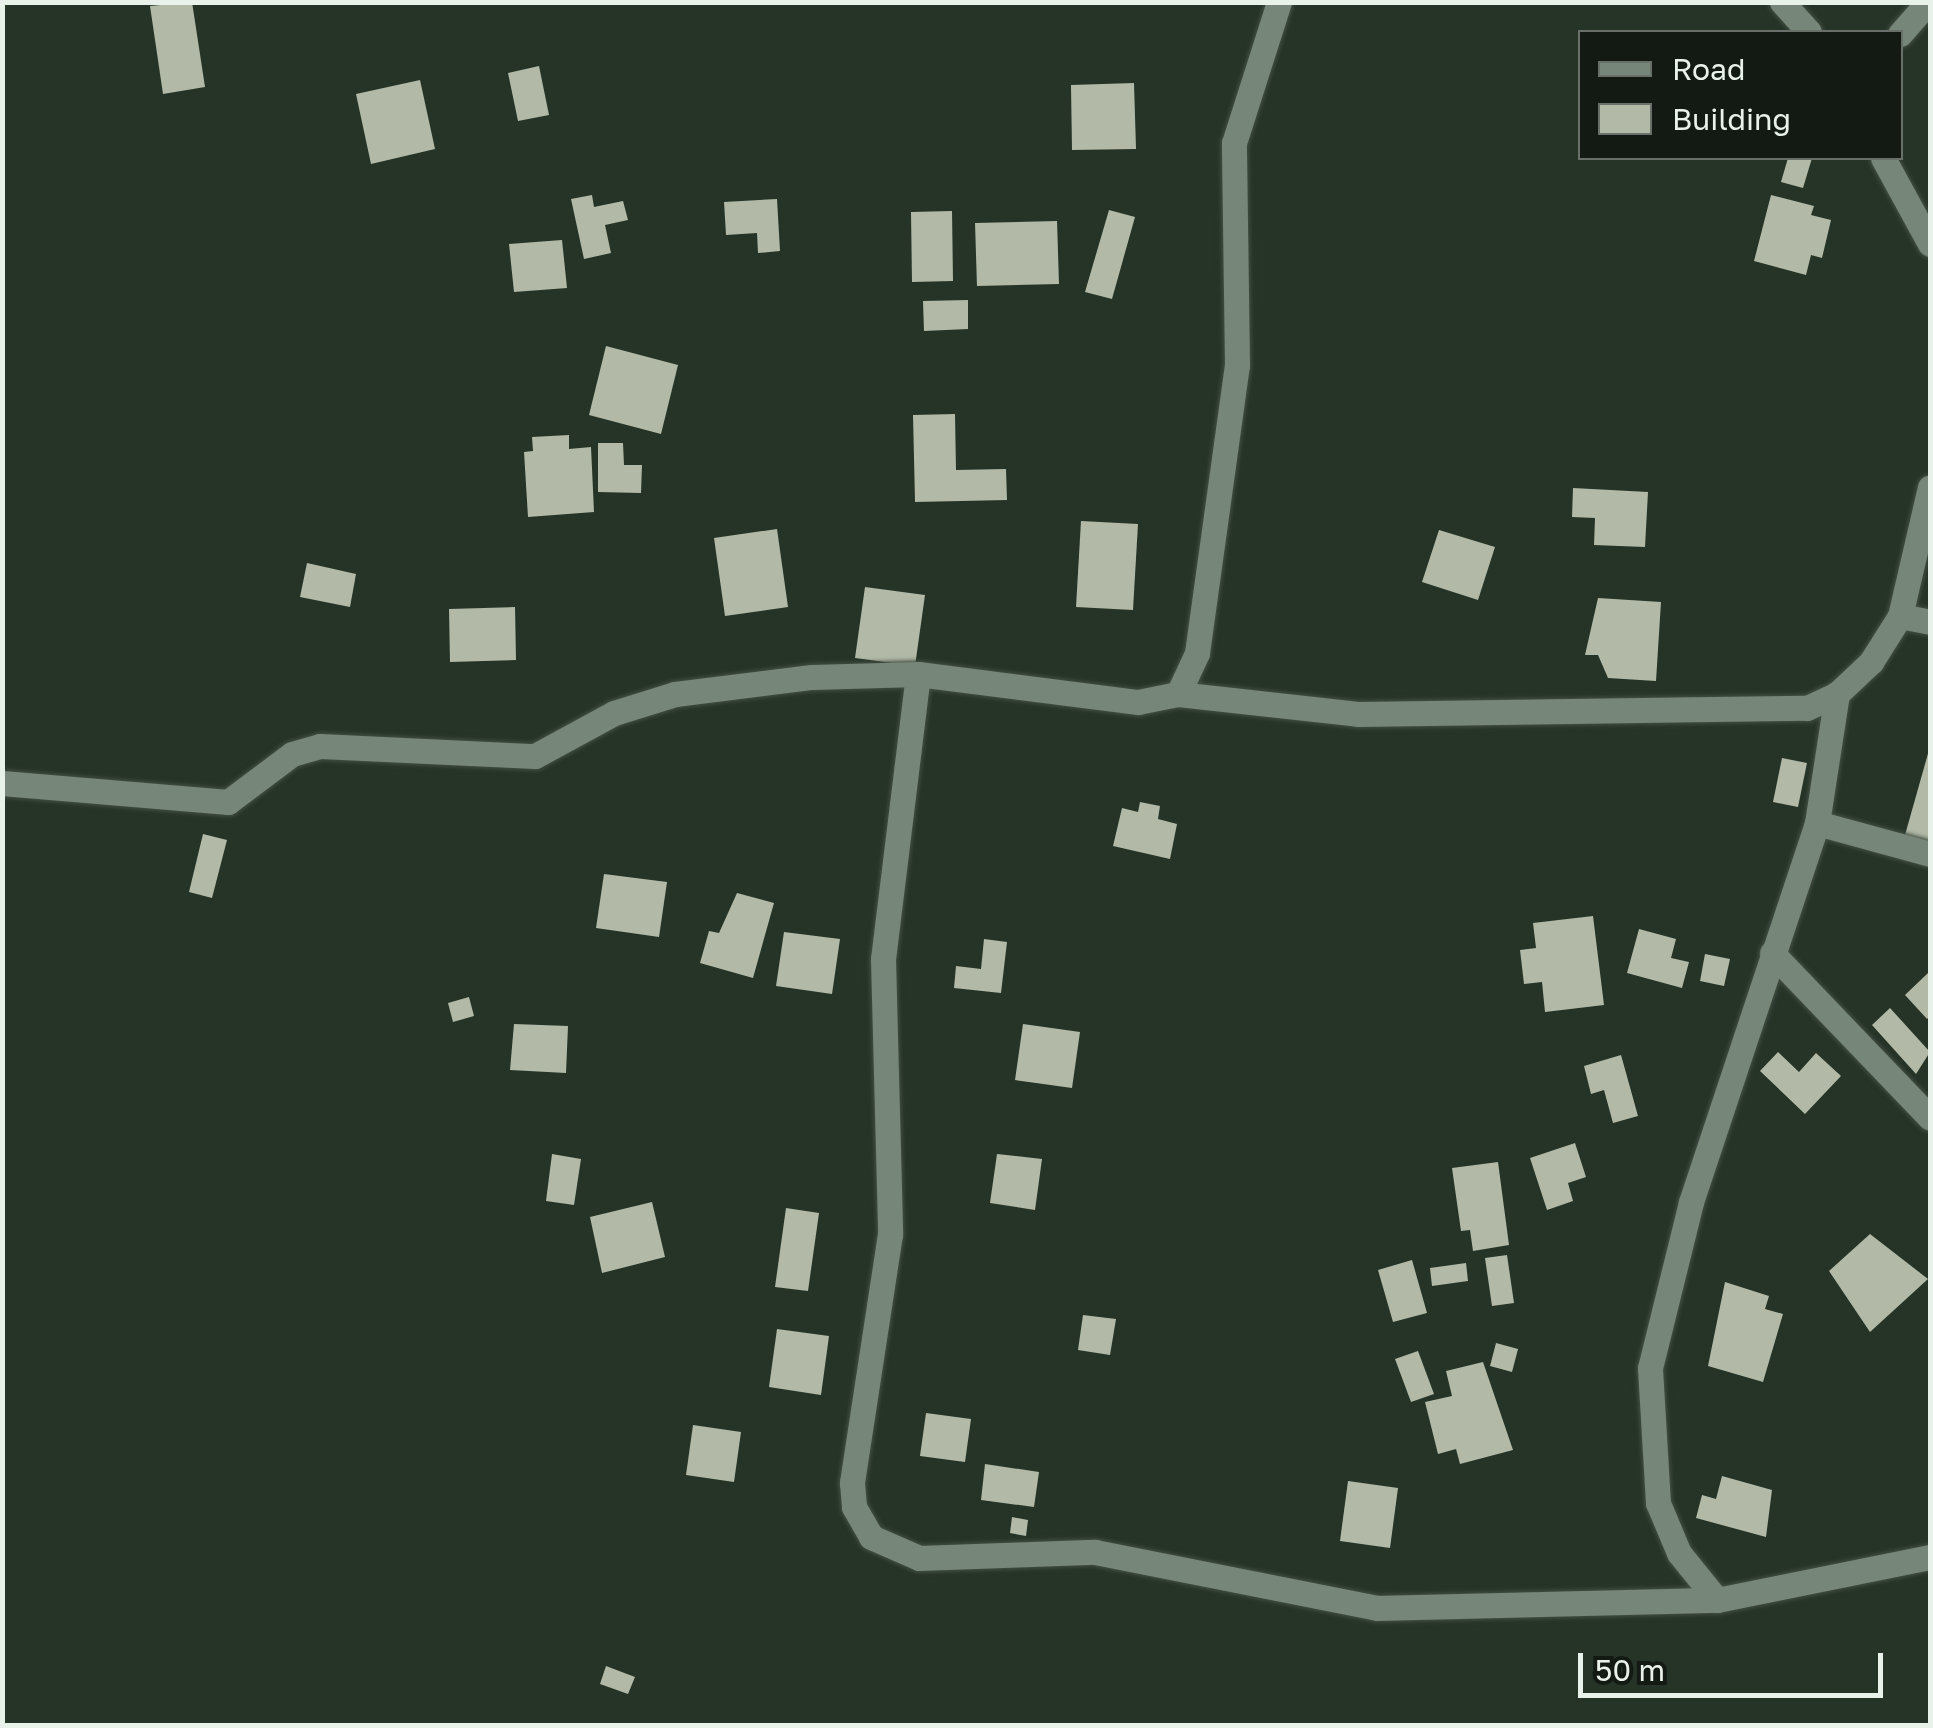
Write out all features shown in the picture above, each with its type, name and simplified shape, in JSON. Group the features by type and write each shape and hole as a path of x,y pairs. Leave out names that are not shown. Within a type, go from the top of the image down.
{"street":[{"path":"1178,694 1197,653 1237,366 1234,143 1279,2"},
{"path":"1782,2 1807,30"},
{"path":"1903,31 1928,2"},
{"path":"1884,160 1930,244"},
{"path":"2,784 228,802 292,754 320,746 534,756 614,714 675,694 918,674 1138,702 1178,694 1358,714 1780,712 1837,694 1871,662 1900,616 1930,487"},
{"path":"1900,616 1930,622"},
{"path":"918,674 883,959 888,1253 852,1483 854,1507 871,1537 919,1558 1095,1552 1378,1608 1717,1600 1930,1557"},
{"path":"1717,1600 1679,1553 1658,1503 1650,1368 1691,1202 1816,822 1837,694"},
{"path":"1816,822 1930,854"},
{"path":"1772,953 1930,1118"}],"building":[{"path":"192,2 205,87 163,94 150,6"},
{"path":"539,66 549,115 518,121 508,73"},
{"path":"420,80 435,149 371,164 356,94"},
{"path":"1134,83 1136,149 1072,150 1071,85"},
{"path":"1787,160 1811,160 1803,188 1781,182"},
{"path":"592,195 594,207 623,201 628,220 605,225 611,253 584,259 571,199"},
{"path":"1771,195 1814,206 1811,215 1831,220 1822,258 1811,255 1806,275 1754,261"},
{"path":"777,199 780,251 758,253 757,233 726,235 724,202"},
{"path":"1109,210 1135,217 1112,299 1085,292"},
{"path":"952,211 953,281 912,282 911,212"},
{"path":"1057,221 1059,284 977,286 975,223"},
{"path":"562,240 567,288 514,292 509,244"},
{"path":"968,300 968,329 924,331 923,301"},
{"path":"606,346 678,365 661,434 589,415"},
{"path":"955,414 956,470 1006,469 1007,500 915,502 913,415"},
{"path":"569,435 569,449 591,447 594,512 528,517 524,452 533,451 532,437"},
{"path":"598,443 623,443 624,465 642,465 641,493 598,492"},
{"path":"1573,488 1648,492 1645,547 1594,545 1595,518 1572,517"},
{"path":"1081,521 1138,524 1133,610 1076,607"},
{"path":"777,529 788,607 725,616 714,538"},
{"path":"1439,530 1495,547 1478,600 1422,582"},
{"path":"307,563 356,574 350,607 300,597"},
{"path":"865,587 925,595 915,666 855,658"},
{"path":"1598,598 1661,602 1656,681 1608,678 1598,655 1585,655"},
{"path":"515,607 516,660 450,662 449,609"},
{"path":"1930,750 1930,842 1905,835"},
{"path":"1782,758 1807,763 1798,807 1773,802"},
{"path":"1140,802 1160,806 1158,819 1177,824 1170,859 1113,846 1122,808 1138,812"},
{"path":"203,834 227,840 212,898 189,892"},
{"path":"604,874 667,882 659,937 596,928"},
{"path":"737,893 774,903 753,978 700,963 709,931 719,933"},
{"path":"1593,916 1604,1005 1545,1012 1542,982 1524,984 1520,950 1536,948 1533,923"},
{"path":"1639,929 1676,939 1671,958 1689,962 1682,988 1627,973"},
{"path":"784,932 840,939 832,994 776,986"},
{"path":"984,939 1007,942 1001,993 954,988 956,966 981,969"},
{"path":"1705,954 1730,959 1724,986 1700,981"},
{"path":"1928,973 1930,1016 1927,1019 1905,995"},
{"path":"469,997 474,1016 453,1022 448,1003"},
{"path":"1890,1008 1930,1052 1916,1074 1872,1025"},
{"path":"514,1024 568,1026 566,1073 510,1070"},
{"path":"1023,1024 1080,1032 1072,1088 1015,1080"},
{"path":"1778,1052 1799,1072 1816,1053 1841,1076 1805,1114 1760,1071"},
{"path":"1621,1055 1638,1116 1613,1123 1604,1090 1591,1094 1584,1066"},
{"path":"1575,1143 1586,1177 1568,1183 1573,1201 1547,1210 1530,1158"},
{"path":"552,1154 581,1159 574,1205 546,1201"},
{"path":"997,1154 1042,1159 1035,1210 990,1203"},
{"path":"1498,1162 1509,1245 1473,1251 1470,1230 1461,1231 1452,1168"},
{"path":"652,1202 665,1257 602,1273 590,1217"},
{"path":"786,1208 819,1213 808,1291 775,1287"},
{"path":"1870,1234 1928,1279 1870,1332 1829,1271"},
{"path":"1507,1255 1514,1303 1492,1306 1485,1258"},
{"path":"1412,1260 1427,1313 1393,1322 1378,1270"},
{"path":"1466,1263 1468,1281 1432,1286 1430,1268"},
{"path":"1725,1282 1769,1296 1765,1309 1783,1314 1763,1382 1708,1366"},
{"path":"1083,1315 1116,1319 1110,1355 1078,1350"},
{"path":"777,1329 829,1336 821,1395 769,1387"},
{"path":"1496,1343 1518,1349 1512,1372 1490,1366"},
{"path":"1418,1351 1434,1394 1411,1402 1395,1359"},
{"path":"1483,1362 1513,1450 1460,1464 1456,1449 1438,1454 1425,1402 1452,1396 1446,1371"},
{"path":"926,1413 971,1419 965,1462 920,1456"},
{"path":"693,1425 741,1432 734,1482 686,1475"},
{"path":"985,1464 1039,1472 1034,1507 981,1500"},
{"path":"1722,1476 1772,1490 1766,1537 1696,1518 1702,1495 1716,1499"},
{"path":"1348,1481 1398,1488 1390,1548 1340,1541"},
{"path":"1012,1517 1028,1520 1026,1536 1010,1533"},
{"path":"606,1666 635,1677 628,1694 600,1684"}]}
